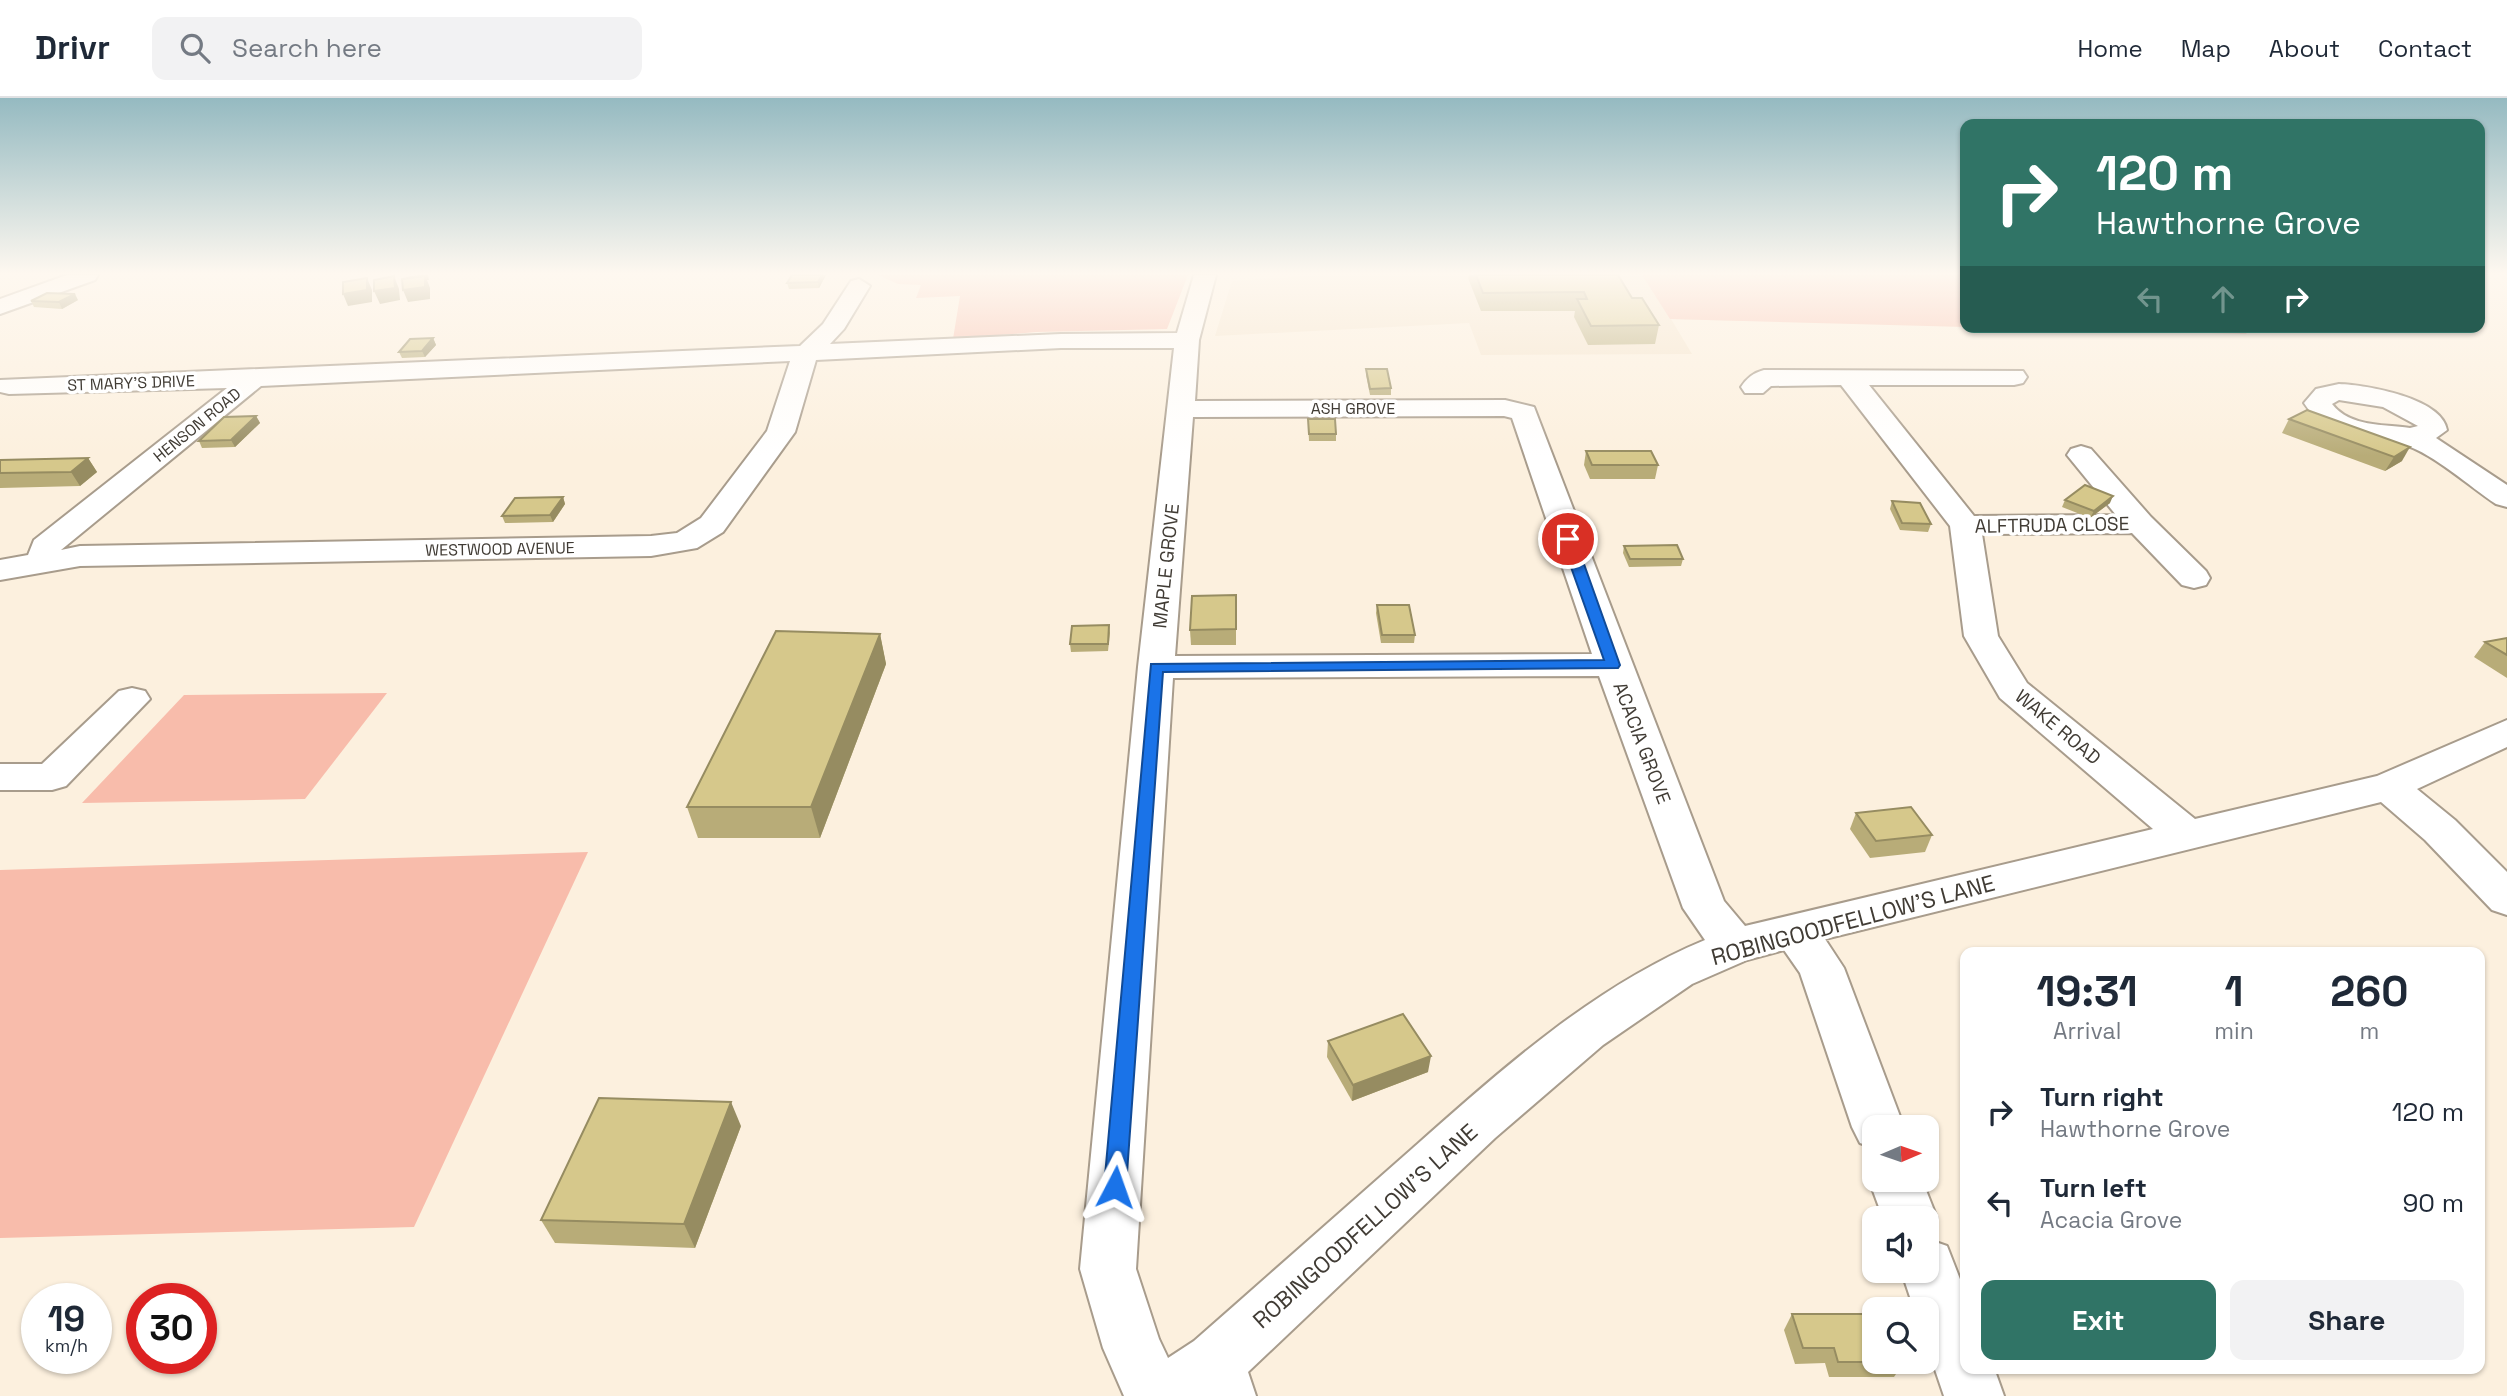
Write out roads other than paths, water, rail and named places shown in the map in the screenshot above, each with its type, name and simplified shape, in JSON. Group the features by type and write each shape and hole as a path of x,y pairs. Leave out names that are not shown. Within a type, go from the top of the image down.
{"street":[{"name":"WESTWOOD AVENUE","path":"0,570 43,561 93,556 651,546 686,541 712,525 781,432 805,355 825,336"},
{"name":"MAPLE GROVE","path":"1155,1396 1132,1348 1108,1269 1156,667 1188,336"},
{"name":"HENSON ROAD","path":"43,561 45,547 254,379 1061,341 1187,340"},
{"name":"WAKE ROAD","path":"1849,377 1965,525 1981,636 2013,690 2187,835"},
{"path":"1754,387 1764,378 2014,377"},
{"name":"ST MARY'S DRIVE","path":"9,386 254,379"},
{"name":"ASH GROVE","path":"1182,409 1505,408 1524,413"},
{"name":"ACACIA GROVE","path":"1524,413 1613,665 1705,908 1735,946"},
{"path":"2412,438 2507,498"},
{"name":"ALFTRUDA CLOSE","path":"2081,456 2140,524 2194,579"},
{"name":"ALFTRUDA CLOSE","path":"1965,525 2140,524"},
{"path":"1156,667 1613,665"},
{"path":"0,777 52,777 132,699"},
{"name":"ROBINGOODFELLOW'S LANE","path":"1165,1396 1221,1379 1477,1123 1586,1031 1676,971 1735,946 1794,930 2388,788 2507,732"},
{"path":"2388,788 2440,830 2507,900"},
{"path":"1794,930 1821,968 1874,1115"},
{"path":"1933,1283 1960,1357"},
{"path":"1966,1374 1974,1396"}]}
